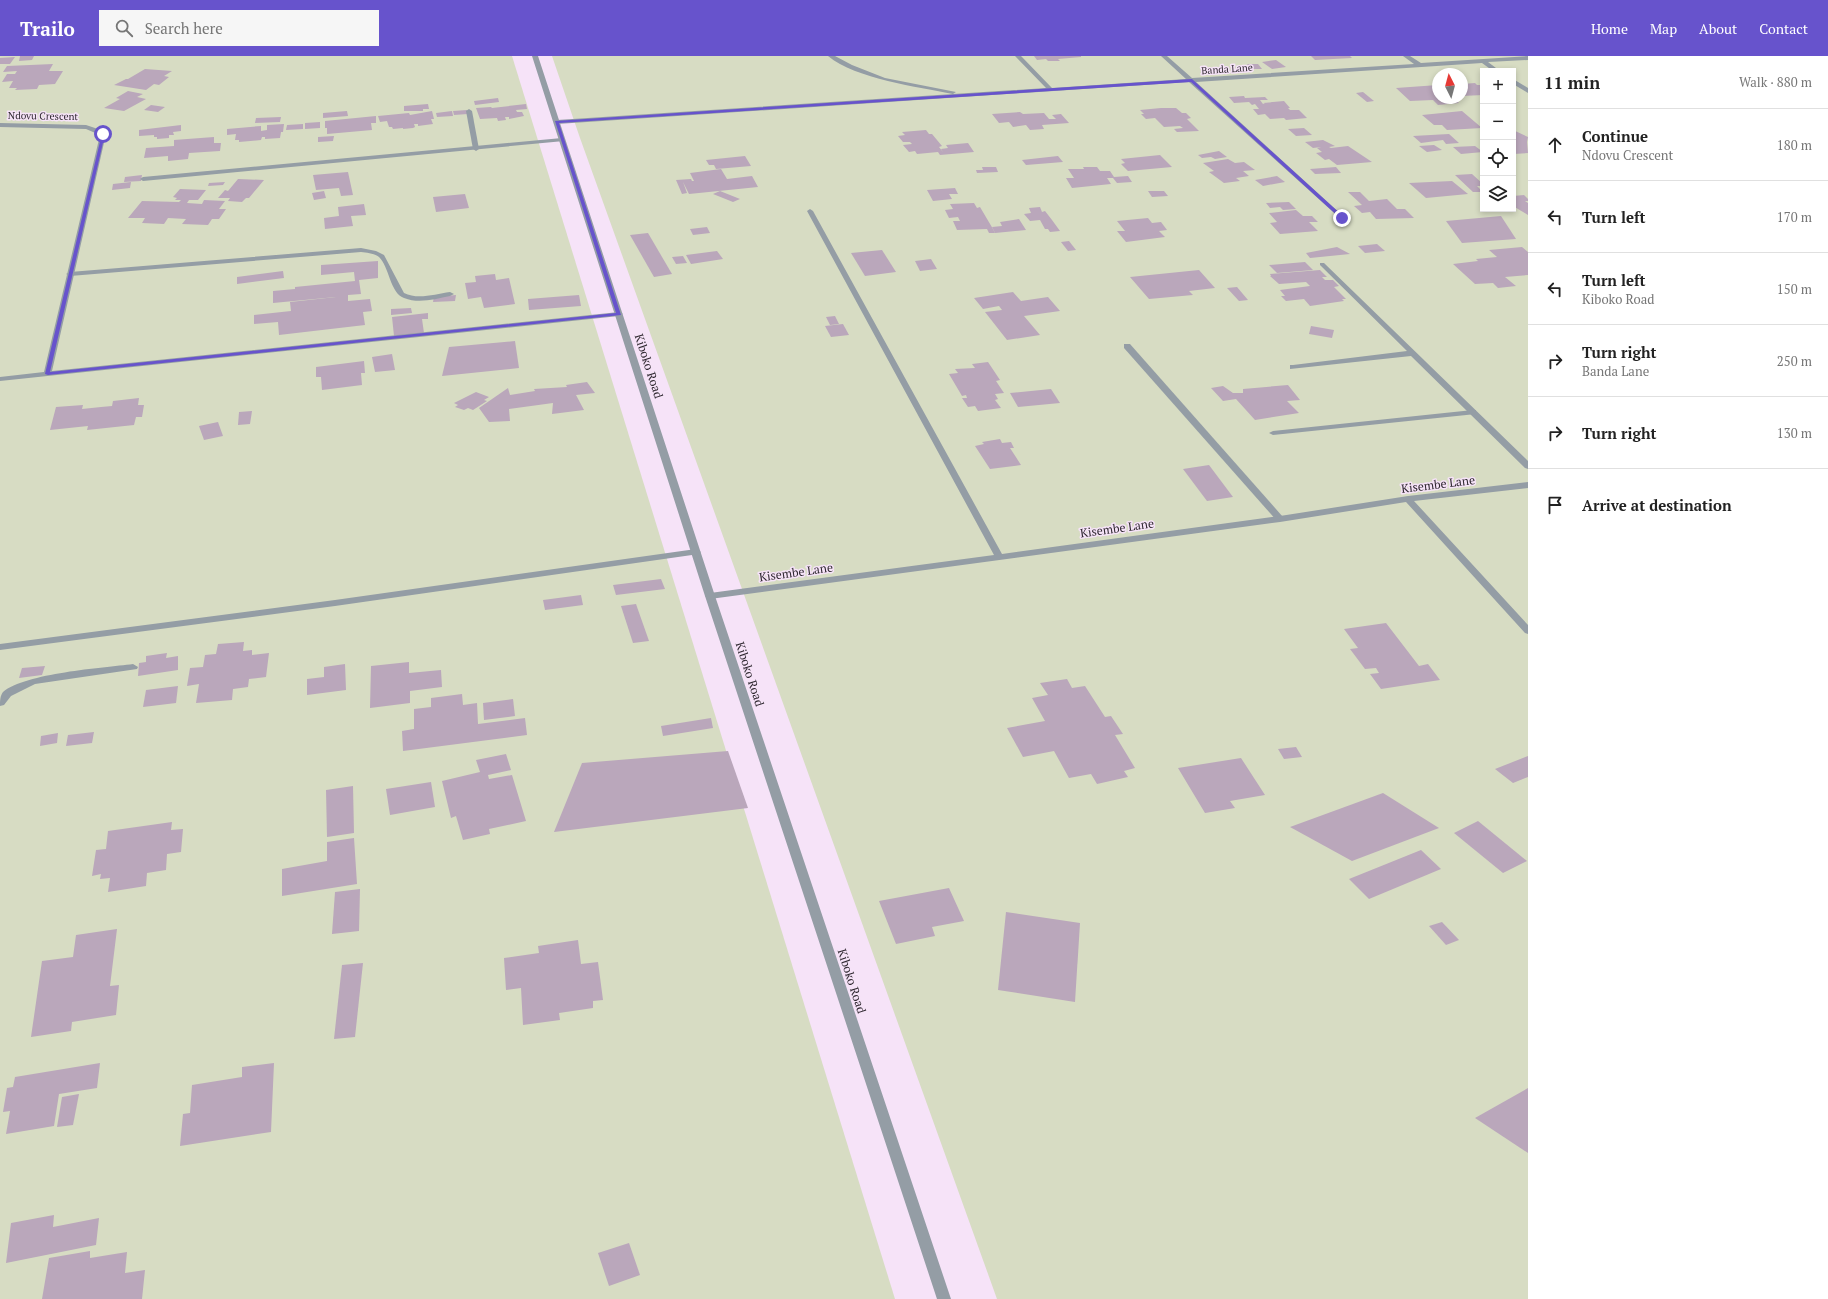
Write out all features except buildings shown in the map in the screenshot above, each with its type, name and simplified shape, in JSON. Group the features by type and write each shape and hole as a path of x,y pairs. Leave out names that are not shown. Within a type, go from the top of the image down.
{"street":[{"name":"Kiboko Road","path":"535,56 710,596 944,1299"},
{"path":"831,56 850,66 884,79 966,95"},
{"path":"1018,56 1050,90"},
{"path":"1164,56 1342,218"},
{"path":"1406,56 1420,66"},
{"name":"Banda Lane","path":"557,122 1528,58"},
{"path":"1483,61 1493,68"},
{"path":"1516,83 1528,91"},
{"path":"470,111 476,149"},
{"name":"Ndovu Crescent","path":"0,125 86,127 103,134 48,374"},
{"path":"143,179 562,140"},
{"path":"810,211 998,556"},
{"path":"70,274 361,250 374,252 382,256 402,294 406,298 414,299 450,294"},
{"path":"1322,264 1528,466"},
{"path":"0,379 619,314"},
{"path":"1127,346 1280,519"},
{"path":"1293,367 1413,353"},
{"path":"1273,433 1473,412"},
{"name":"Kisembe Lane","path":"710,596 1280,519 1408,499 1528,485"},
{"path":"1408,499 1528,631"},
{"path":"0,647 335,603 696,552"},
{"path":"0,703 7,694 33,681 133,667"}],"green space":[{"path":"0,56 512,56 895,1299 0,1299"},
{"path":"552,56 1528,56 1528,1299 997,1299 580,138"}],"route":[{"path":"103,134 48,374 619,314 557,122 1192,80 1342,218"}]}
